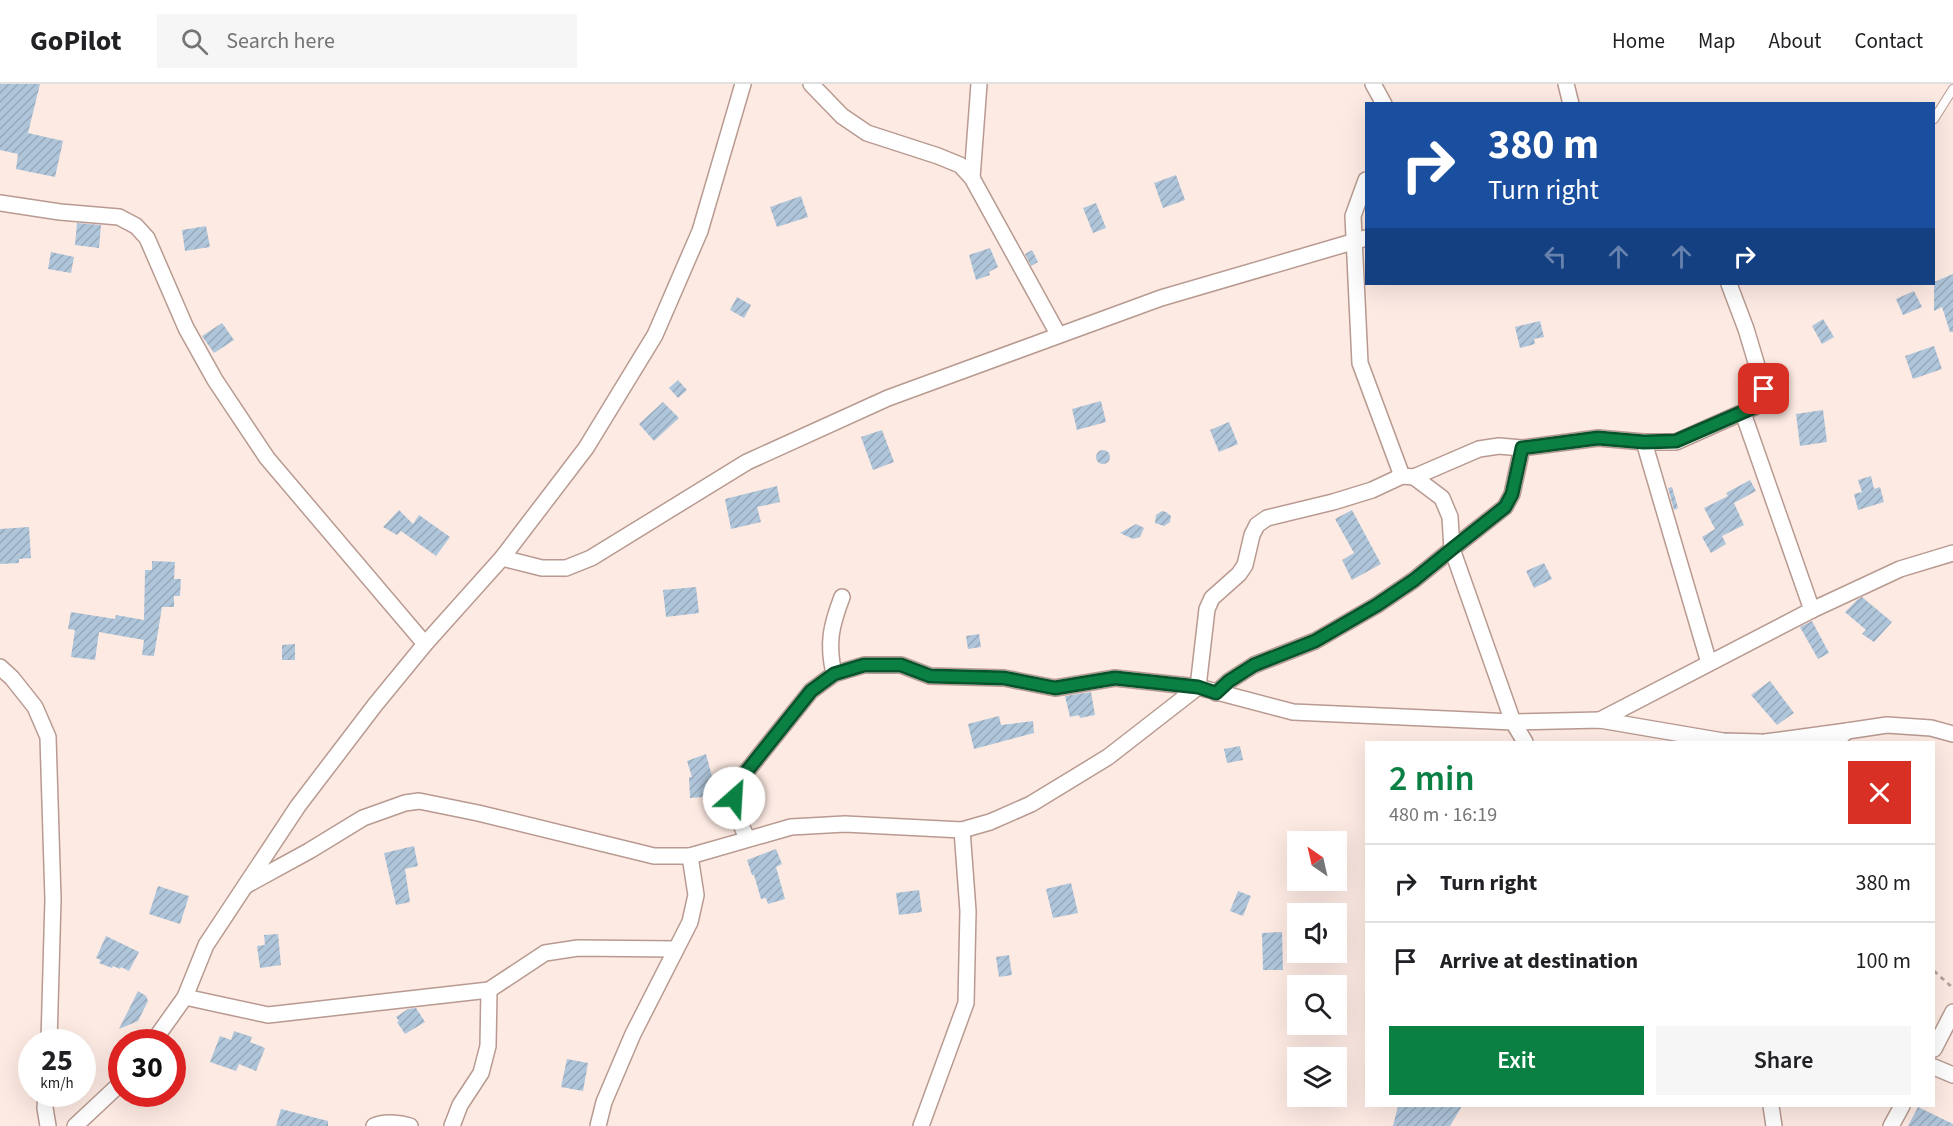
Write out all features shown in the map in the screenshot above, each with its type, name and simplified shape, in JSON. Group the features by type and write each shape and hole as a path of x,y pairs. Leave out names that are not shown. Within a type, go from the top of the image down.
{"street":[{"path":"162,1029 185,997 206,945 298,806 424,644 502,558 586,447 654,335 700,231 743,84"},
{"path":"811,84 842,116 867,133 960,165 972,178 1058,334"},
{"path":"972,178 979,84"},
{"path":"1373,84 1383,102"},
{"path":"1566,84 1570,102"},
{"path":"1365,183 1353,216 1361,239 1360,363 1408,477 1442,498 1450,517 1452,549 1512,722 1524,741"},
{"path":"0,203 60,212 119,217 136,226 147,238 186,328 215,380 267,458 424,644"},
{"path":"502,558 542,568 566,568 591,558 747,462 888,398 1161,298 1361,239"},
{"path":"245,886 363,818 405,803 419,801 654,856 690,856 791,827 844,824 962,830 990,822 1031,804 1108,757 1198,687 1207,609 1212,598 1239,574 1245,565 1252,535 1257,525 1267,518 1372,490 1479,449 1499,446 1522,448 1598,438 1644,442 1676,441 1759,405 1763,400 1764,389 1746,329 1729,285"},
{"path":"1743,413 1812,610"},
{"path":"1644,442 1709,663"},
{"path":"1216,693 1229,681 1254,665 1315,641 1377,605 1414,580 1505,507 1512,494 1522,448"},
{"path":"1600,720 1812,610 1900,569 1953,553"},
{"path":"834,674 829,653 831,628 842,597"},
{"path":"747,838 736,815 734,798 739,781 811,691 834,674 864,665 901,665 930,676 1004,678 1055,688 1115,678 1198,687 1293,712 1512,722 1600,720 1717,741"},
{"path":"0,667 35,707 48,736 53,899 49,1029"},
{"path":"1771,741 1887,725 1931,728 1953,734"},
{"path":"1836,741 1847,731"},
{"path":"921,1126 966,1003 968,911 962,830"},
{"path":"598,1126 604,1102 633,1034 690,922 696,895 690,856"},
{"path":"185,997 268,1016 489,990 545,953 578,948 675,949"},
{"path":"452,1126 460,1105 481,1073 488,1046 489,990"},
{"path":"1935,1047 1953,1012"},
{"path":"1935,1067 1953,1075"},
{"path":"75,1126 108,1095"},
{"path":"45,1107 48,1126"},
{"path":"1771,1107 1774,1126"},
{"path":"1891,1126 1901,1107"},
{"path":"374,1126 379,1124 410,1126"}],"lane":[{"path":"1935,117 1953,89"}],"path":[{"path":"1935,971 1953,988"}],"building":[{"path":"0,84 40,84 28,133 63,141 55,177 16,169 18,154 0,150"},
{"path":"1176,175 1185,200 1163,208 1154,183"},
{"path":"801,196 808,217 777,227 770,207"},
{"path":"1096,203 1106,228 1093,233 1083,208"},
{"path":"77,223 101,225 99,248 75,245"},
{"path":"206,226 210,247 185,251 182,230"},
{"path":"990,248 998,267 989,272 990,275 976,280 969,255"},
{"path":"1032,250 1038,262 1031,266 1025,254"},
{"path":"51,252 74,257 71,273 48,269"},
{"path":"1953,274 1953,332 1950,332 1942,307 1934,311 1935,282"},
{"path":"1914,291 1922,307 1903,315 1896,299"},
{"path":"737,297 751,305 744,318 730,310"},
{"path":"1823,319 1834,337 1822,344 1812,326"},
{"path":"1540,321 1544,337 1534,339 1535,344 1520,348 1515,327"},
{"path":"222,323 234,340 214,353 202,336"},
{"path":"1934,346 1942,369 1913,379 1905,356"},
{"path":"678,380 687,390 678,398 669,388"},
{"path":"1101,401 1106,422 1077,430 1072,409"},
{"path":"663,402 679,418 654,441 639,424"},
{"path":"1823,410 1827,442 1800,446 1796,414"},
{"path":"1229,422 1238,444 1219,452 1210,430"},
{"path":"882,430 894,462 873,470 861,437"},
{"path":"1100,450 1106,450 1110,457 1106,464 1100,464 1096,460 1096,454"},
{"path":"1871,476 1874,489 1880,487 1884,502 1858,510 1854,494 1862,492 1858,480"},
{"path":"1750,480 1756,491 1734,503 1744,525 1722,536 1726,544 1711,553 1702,537 1715,529 1704,508 1728,496 1726,493"},
{"path":"777,486 780,502 757,507 761,522 731,529 725,499"},
{"path":"1672,487 1678,508 1674,510 1668,488"},
{"path":"399,510 413,524 419,515 450,537 436,556 401,531 397,535 383,527"},
{"path":"1352,510 1381,564 1352,580 1342,560 1354,553 1335,519"},
{"path":"1162,511 1171,516 1170,522 1164,526 1155,523 1156,515"},
{"path":"1136,524 1144,528 1140,537 1133,539 1120,533"},
{"path":"29,527 31,558 19,559 19,563 0,564 0,529"},
{"path":"152,561 175,562 174,579 181,579 180,596 174,596 174,607 162,607 154,656 142,655 144,640 99,632 95,660 71,657 75,630 68,629 71,612 115,619 116,615 144,620 145,570 152,570"},
{"path":"1544,563 1552,579 1534,588 1526,571"},
{"path":"696,587 699,613 666,617 663,590"},
{"path":"1862,597 1892,622 1874,642 1862,634 1866,630 1845,612"},
{"path":"1812,621 1829,653 1818,659 1800,627"},
{"path":"979,634 981,647 968,649 966,636"},
{"path":"295,644 295,660 282,660 282,645"},
{"path":"1770,681 1794,713 1777,725 1751,695"},
{"path":"1091,692 1095,715 1070,717 1065,696"},
{"path":"999,716 1001,725 1033,721 1034,733 974,749 968,724"},
{"path":"1240,746 1243,760 1227,763 1224,749"},
{"path":"706,754 713,780 714,796 690,798 689,777 692,777 687,761"},
{"path":"414,846 418,866 405,869 410,902 396,905 384,853"},
{"path":"776,849 782,864 776,867 785,899 768,904 766,898 761,899 747,860"},
{"path":"1071,883 1078,913 1053,918 1046,889"},
{"path":"158,886 189,896 180,924 149,914"},
{"path":"919,890 922,912 899,915 896,893"},
{"path":"1238,891 1251,896 1243,916 1230,911"},
{"path":"1282,932 1283,970 1263,970 1262,933"},
{"path":"278,934 281,965 260,968 257,946 265,945 264,935"},
{"path":"106,936 139,952 129,971 121,967 120,969 113,966 112,968 99,963 101,960 96,958"},
{"path":"1009,955 1012,975 999,977 996,957"},
{"path":"138,991 146,996 148,1001 138,1021 119,1029"},
{"path":"416,1008 425,1022 405,1034 396,1017 408,1009"},
{"path":"234,1031 252,1037 250,1042 265,1048 256,1071 239,1064 236,1071 210,1062 220,1036 231,1040"},
{"path":"567,1059 588,1063 583,1091 561,1087"},
{"path":"1398,1107 1461,1107 1450,1126 1393,1126"},
{"path":"1918,1107 1953,1124 1953,1126 1908,1126"},
{"path":"281,1109 328,1121 328,1126 276,1126"}],"route":[{"path":"734,798 739,781 811,691 834,674 864,665 901,665 930,676 1004,678 1045,688 1115,678 1198,687 1216,693 1229,681 1254,665 1315,641 1377,605 1414,580 1505,507 1512,494 1522,448 1598,438 1644,442 1676,441 1759,405 1763,400 1764,389"}]}
